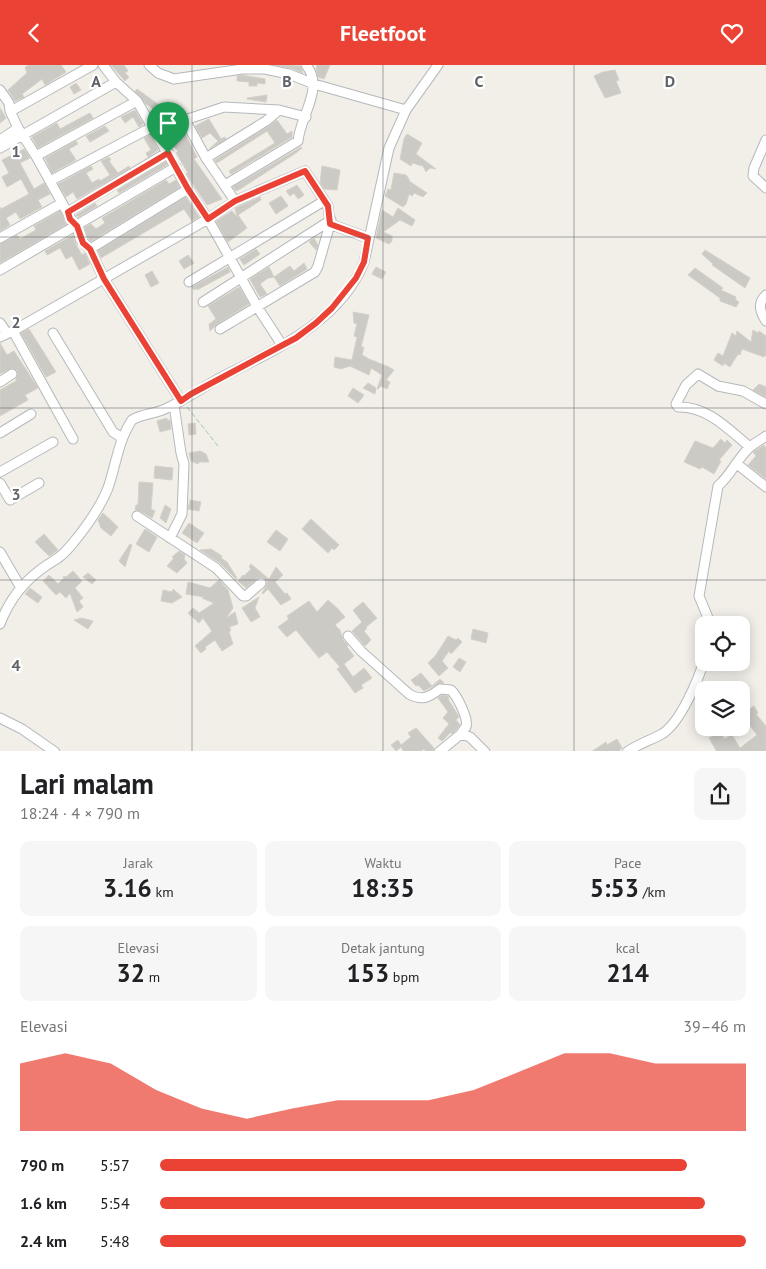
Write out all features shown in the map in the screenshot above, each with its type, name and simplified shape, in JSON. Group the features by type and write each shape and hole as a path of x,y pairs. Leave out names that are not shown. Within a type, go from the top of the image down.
{"street":[{"path":"11,111 93,65"},
{"path":"103,65 116,82 137,101 188,189 208,219 258,308 282,345"},
{"path":"149,65 158,73 174,79 242,69 265,69 406,110"},
{"path":"225,185 298,141 300,127 306,117 314,84 310,70 306,65"},
{"path":"0,624 6,607 21,588 33,576 66,552 97,511 107,488 122,438 132,420 162,411 178,403 191,394 282,345 316,323 349,287 364,262 389,148 406,110 438,65"},
{"path":"0,140 21,132 116,82"},
{"path":"0,90 9,103 21,132 68,212 70,219 77,226 80,239 90,249 104,279 178,403 181,453 184,464 182,516 170,538"},
{"path":"36,156 137,101"},
{"path":"50,181 151,124 185,121 224,107 279,110 306,117"},
{"path":"206,157 259,126 279,110"},
{"path":"185,121 235,201"},
{"path":"0,148 21,132"},
{"path":"766,140 754,168 753,176 766,188"},
{"path":"68,212 168,153"},
{"path":"0,270 176,167"},
{"path":"7,334 208,219 235,201 305,171 328,206 331,222 315,273 220,329"},
{"path":"90,249 188,189"},
{"path":"189,282 324,201"},
{"path":"0,238 62,203"},
{"path":"331,222 368,238"},
{"path":"203,303 241,277 331,222"},
{"path":"766,295 762,299 760,306 766,321"},
{"path":"0,323 73,439"},
{"path":"53,333 113,432 122,438"},
{"path":"0,382 12,374"},
{"path":"750,447 713,417 692,409 677,407 676,404 686,385 698,374 718,386 743,391 766,404"},
{"path":"0,433 31,414"},
{"path":"707,616 699,595 718,486 750,447 766,435"},
{"path":"0,473 53,442"},
{"path":"737,464 766,487"},
{"path":"0,483 10,500 39,483"},
{"path":"138,516 216,569 243,596 246,596 261,583"},
{"path":"0,552 21,588"},
{"path":"348,636 408,694 415,698 429,698 440,689 450,690 455,695 466,722 465,728 461,734 439,751"},
{"path":"627,751 662,734 670,728 689,697 701,671"},
{"path":"0,718 28,733 55,751"},
{"path":"461,734 470,737 485,751"}],"path":[{"path":"178,403 218,446"}],"building":[{"path":"29,65 61,65 66,72 45,85 42,79 22,94 24,97 15,101 8,90 27,73 25,67"},
{"path":"111,65 124,65 128,71 125,73 129,77 125,81"},
{"path":"276,65 300,66 303,73 291,68"},
{"path":"317,65 330,65 324,79 318,77"},
{"path":"615,70 619,80 616,81 621,93 605,98 594,76"},
{"path":"242,75 265,79 265,84 257,83 257,86 249,86 249,82 237,81 237,76"},
{"path":"76,83 81,90 74,94 70,87"},
{"path":"137,89 159,105 156,111 146,104 135,91"},
{"path":"267,95 266,102 247,99 247,98"},
{"path":"0,108 6,118 0,123"},
{"path":"135,110 143,124 139,127 133,117 125,123 121,117"},
{"path":"90,113 93,118 38,148 32,137 57,123 60,129"},
{"path":"209,119 221,139 225,137 226,139 209,149 218,141 210,133 202,138 195,126"},
{"path":"277,120 287,134 292,131 292,137 231,174 229,171 275,143 267,131 217,163 215,160"},
{"path":"105,126 109,131 90,142 86,136"},
{"path":"182,128 197,157 194,159 222,199 207,205 186,174 188,173 176,153 178,151 170,143 164,132 169,129 172,134"},
{"path":"407,134 422,143 416,154 436,169 430,168 426,172 423,166 412,163 411,166 400,159 404,139"},
{"path":"150,135 158,150 148,157 146,153 151,150 144,138"},
{"path":"76,141 78,144 69,149 76,160 52,173 45,158"},
{"path":"301,147 296,153 240,189 236,191 233,187"},
{"path":"24,149 30,158 20,163 34,189 44,183 50,194 38,200 42,207 20,219 16,212 6,218 10,225 0,231 0,207 1,209 29,194 21,179 7,187 2,177 9,173 2,160"},
{"path":"109,157 111,160 109,161 118,173 129,166 130,168 77,199 73,192 66,197 58,184 91,166 93,169 86,173 92,183 99,179 100,181 110,175 101,161"},
{"path":"165,161 167,165 119,193 117,190"},
{"path":"322,166 340,170 337,190 324,189 320,183"},
{"path":"394,173 406,175 409,181 427,193 423,197 414,193 412,196 409,194 403,207 385,196 388,189 391,190"},
{"path":"166,180 169,184 176,180 180,187 91,241 86,236 84,228 91,224 96,229 105,223 102,218"},
{"path":"297,185 304,195 298,199 294,193 290,196 286,191"},
{"path":"281,196 288,206 276,214 269,203"},
{"path":"186,197 199,217 192,221 184,209 101,258 98,251"},
{"path":"260,197 261,200 238,215 247,228 228,242 216,221 232,211 237,217 235,208"},
{"path":"95,203 97,206 78,217 76,215"},
{"path":"398,208 415,220 412,226 400,220 383,232 392,236 392,241 389,244 376,238 382,210 393,217"},
{"path":"60,211 67,224 0,263 0,244 16,236 20,239 36,230 34,226"},
{"path":"73,235 74,241 82,255 85,253 90,264 79,270 72,256 66,259 60,248 47,255 45,251"},
{"path":"314,238 318,245 316,250 309,242"},
{"path":"256,249 260,254 244,265 240,259"},
{"path":"705,250 750,278 745,288 712,265 702,254"},
{"path":"188,255 194,263 184,269 179,261"},
{"path":"304,263 307,269 280,286 274,277 290,266 294,271"},
{"path":"228,267 230,272 197,290 197,288 194,290 192,287"},
{"path":"269,267 274,277 268,278 260,284 267,294 260,297 250,279"},
{"path":"376,267 386,272 382,279 372,274"},
{"path":"695,268 723,288 721,290 736,297 735,299 739,302 736,307 720,301 720,298 688,275"},
{"path":"152,271 159,283 151,287 145,275"},
{"path":"239,287 249,304 217,324 210,331 209,324 216,319 208,306"},
{"path":"353,312 369,315 361,347 364,347 362,355 394,370 386,380 390,382 387,389 381,386 377,389 382,375 371,368 369,375 350,366 341,369 334,367 335,357 352,360 357,337 354,336 357,324 354,323"},
{"path":"29,329 56,372 46,377 21,333"},
{"path":"753,330 758,333 759,331 766,336 766,355 764,357 742,349 740,355 738,354 730,367 724,363 723,366 714,360 718,353 723,356 732,333 736,336 737,331 751,342"},
{"path":"0,343 7,355 14,351 38,388 25,395 28,400 0,416 0,390 16,381 18,374 17,370 12,368 0,374"},
{"path":"368,383 376,388 375,394 363,388"},
{"path":"759,384 766,387 766,397 753,390"},
{"path":"353,388 364,395 358,403 348,396"},
{"path":"167,418 167,420 170,420 171,429 160,432 157,421"},
{"path":"195,423 196,434 189,435 188,424"},
{"path":"721,439 725,443 727,440 732,445 719,460 721,461 714,474 702,467 700,469 684,462 695,441 713,448"},
{"path":"764,445 766,448 766,479 748,465 756,456 753,452"},
{"path":"200,451 206,454 209,462 199,462 198,464 191,461 189,453"},
{"path":"155,466 173,468 172,480 154,478"},
{"path":"139,482 153,483 151,509 155,511 152,518 135,510 136,505 138,505"},
{"path":"190,500 201,502 199,511 188,509"},
{"path":"165,505 171,509 166,523 160,518"},
{"path":"103,513 118,527 111,536 101,528 98,520"},
{"path":"311,519 339,545 334,550 332,548 328,553 302,529"},
{"path":"189,523 204,533 197,543 182,533"},
{"path":"145,529 157,537 149,552 136,544"},
{"path":"276,530 288,539 280,551 267,542"},
{"path":"44,534 58,550 49,556 35,542"},
{"path":"130,544 132,545 125,567 119,561"},
{"path":"211,549 222,556 221,558 227,562 236,579 220,563 200,550"},
{"path":"179,551 185,555 184,559 187,563 177,573 167,566 174,558 172,557"},
{"path":"251,564 269,579 276,567 283,575 275,582 291,599 281,605 268,589 263,594 267,581 263,577 257,578 246,588 238,581 251,569 249,567"},
{"path":"73,571 82,581 75,588 83,598 79,601 83,607 77,612 70,593 66,598 60,592 56,595 43,581 49,575 58,584 64,578 63,576 66,577"},
{"path":"88,573 96,580 92,584 83,577"},
{"path":"219,580 228,590 233,608 226,618 235,612 238,624 229,627 233,644 222,651 215,640 205,647 206,649 201,653 195,646 212,631 203,618 199,623 188,613 193,608 199,613 214,603 202,598 204,597 186,594 188,582 210,588"},
{"path":"30,588 42,597 38,603 25,594"},
{"path":"173,589 182,597 172,603 161,601 163,590 172,592"},
{"path":"259,597 255,608 260,617 251,622 242,608"},
{"path":"328,600 345,617 335,625 340,630 343,640 354,656 344,664 353,677 364,668 372,678 361,685 363,688 355,693 337,669 340,667 327,652 319,658 296,630 287,637 278,627 289,619 287,616 309,601 317,612"},
{"path":"363,602 377,618 364,631 371,640 365,646 352,631 362,622 353,610"},
{"path":"82,618 93,621 88,629 74,620"},
{"path":"473,629 488,633 486,643 471,639"},
{"path":"448,636 456,640 458,638 462,642 451,654 449,651 442,661 448,668 439,676 428,663 436,655"},
{"path":"459,658 466,662 460,672 453,667"},
{"path":"421,673 432,686 440,679 444,683 437,684 424,691 411,680"},
{"path":"442,695 448,696 459,717 456,720 460,725 442,741 438,738 449,724 443,718 448,712 438,698"},
{"path":"754,706 758,713 756,714 766,726 766,751 716,751 709,738 723,736 724,739 733,736 740,748 757,735 750,726 750,709"},
{"path":"416,728 434,748 433,751 425,751 424,749 421,751 403,751 401,747 396,751 391,745 398,740 401,745 411,737 408,733"},
{"path":"617,739 622,748 619,751 592,751 606,742 607,745"}],"route":[{"path":"168,153 188,189 208,219 235,201 305,171 328,206 330,224 368,238 364,262 356,278 325,316 296,338 181,401 104,279 90,249 80,239 77,226 70,219 68,212 168,153"}]}
